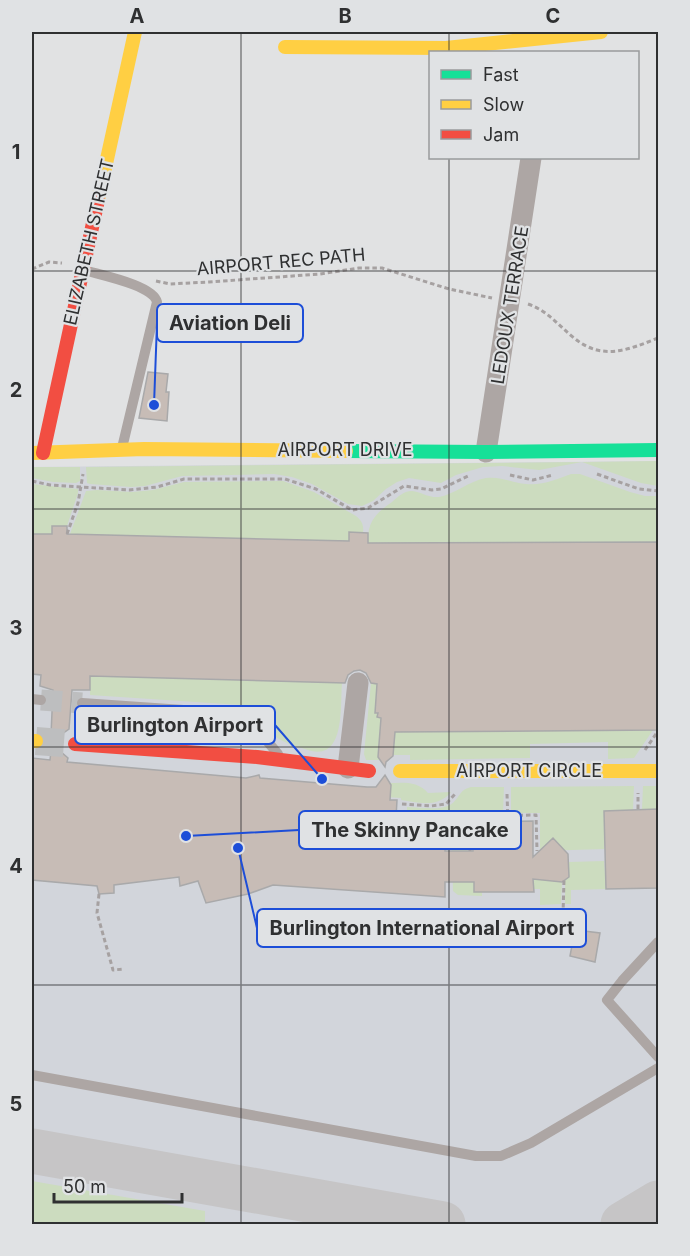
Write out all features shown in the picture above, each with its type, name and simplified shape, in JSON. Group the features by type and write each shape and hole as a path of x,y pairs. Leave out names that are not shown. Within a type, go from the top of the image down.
{"street":[{"name":"ELIZABETH STREET","path":"37,453 84,268 135,32"},
{"path":"285,47 446,48 538,45 601,32"},
{"name":"LEDOUX TERRACE","path":"486,452 511,302 531,159"},
{"name":"AIRPORT DRIVE","path":"37,453 121,450 486,452 658,450"},
{"path":"75,744 282,760 359,769 358,683"},
{"name":"AIRPORT CIRCLE","path":"400,771 658,771"}],"lane":[{"path":"84,268 147,289 156,296 157,302 121,450"},
{"path":"82,703 227,713 252,723 282,760"},
{"path":"658,942 607,1000 658,1057"},
{"path":"32,1075 476,1156 501,1156 531,1143 658,1068"}],"path":[{"path":"32,269 49,262 84,268"},
{"name":"AIRPORT REC PATH","path":"152,279 170,284 382,268 448,289 526,303 540,308 574,338 595,351 615,351 658,338"},
{"path":"67,534 82,485 83,466"},
{"path":"588,471 639,489 658,491"},
{"path":"504,472 533,480 556,474"},
{"path":"32,481 129,490 157,487 184,479 285,478 316,489 352,510 368,508 404,486 441,489 475,474"},
{"path":"638,793 638,809"},
{"path":"507,795 508,822"},
{"path":"471,851 471,816 536,815 537,851"},
{"path":"563,915 564,880"},
{"path":"99,894 97,913 113,970 124,969"}],"shaded area":[{"path":"658,461 658,1224 32,1224 32,467"}],"green space":[{"path":"658,461 658,486 641,483 582,462"},
{"path":"582,462 539,470 502,466 483,467 456,475 441,483 409,478 397,482 373,501 362,506 348,504 312,484 274,474 182,476 145,486 131,487 87,483 86,467"},
{"path":"32,467 80,467 80,481 76,483 53,482 32,478"},
{"path":"571,474 580,474 645,496 658,496 658,542 368,543 369,529 374,519 381,510 406,492 412,491 439,497 486,478 538,484"},
{"path":"283,481 314,492 356,516 362,523 363,533 349,532 349,541 70,534 86,491 132,492 153,490 184,482"},
{"path":"32,484 78,489 67,526 53,526 52,534 32,534"},
{"path":"90,676 342,683 338,731 328,749 318,752 289,744 278,738 252,710 241,705 90,695"},
{"path":"371,683 387,684 377,686 375,712 378,713 378,717 387,718 404,731 653,730 634,758 608,759 608,742 530,744 530,758 410,760 410,755 384,755 383,760 366,760 364,754"},
{"path":"387,783 414,784 428,793 451,792 434,802 415,802 386,797"},
{"path":"634,786 633,810 604,811 604,849 540,851 540,813 511,813 511,787"},
{"path":"643,786 658,786 658,809 642,809"},
{"path":"471,787 504,787 503,812 468,813 467,882 474,882 474,892 482,892 482,896 458,895 453,891 451,815 407,813 407,807 446,807 456,800 461,792"},
{"path":"604,861 606,889 571,890 571,904 565,904 565,879 569,876 569,862"},
{"path":"534,862 562,882 561,904 540,905 540,889 534,889"},
{"path":"32,1181 205,1211 205,1224 32,1224"}],"building":[{"path":"148,372 168,374 167,421 139,418"},
{"path":"52,526 67,526 67,534 349,541 349,532 368,533 368,543 658,542 658,730 395,732 393,756 386,762 385,767 378,757 381,718 377,717 378,713 375,713 377,684 371,683 366,673 360,670 348,675 345,683 90,676 90,690 72,690 69,729 62,734 59,743 60,751 68,758 67,762 246,778 259,775 260,778 367,787 376,787 385,775 391,785 390,800 397,800 396,818 445,819 445,851 473,851 473,822 533,821 533,857 553,838 568,854 569,877 562,882 533,879 534,892 474,892 474,882 445,882 445,897 273,885 248,894 206,903 198,881 180,886 179,877 114,885 114,893 99,894 97,886 32,880 32,758 50,760 53,690 40,686 41,675 32,674 32,534 52,534"},
{"path":"658,809 658,888 606,889 604,811"},
{"path":"584,931 600,933 595,962 570,956 574,935 583,937"}],"taxiway":[{"path":"32,1151 443,1224"},
{"path":"623,1224 658,1203"}],"tunnel":[{"path":"41,700 82,703"},
{"path":"36,741 75,744"}],"traffic: fast":[{"path":"346,451 658,450"}],"traffic: slow":[{"path":"98,200 135,32"},
{"path":"285,47 446,48 601,32"},
{"path":"32,453 144,449 346,451"},
{"path":"400,771 658,771"}],"traffic: jam":[{"path":"43,453 98,200"},
{"path":"75,744 257,757 369,771"}],"place":[{"name":"Aviation Deli","path":"154,405"},
{"name":"Burlington Airport","path":"322,779"},
{"name":"The Skinny Pancake","path":"186,836"},
{"name":"Burlington International Airport","path":"238,848"}]}
